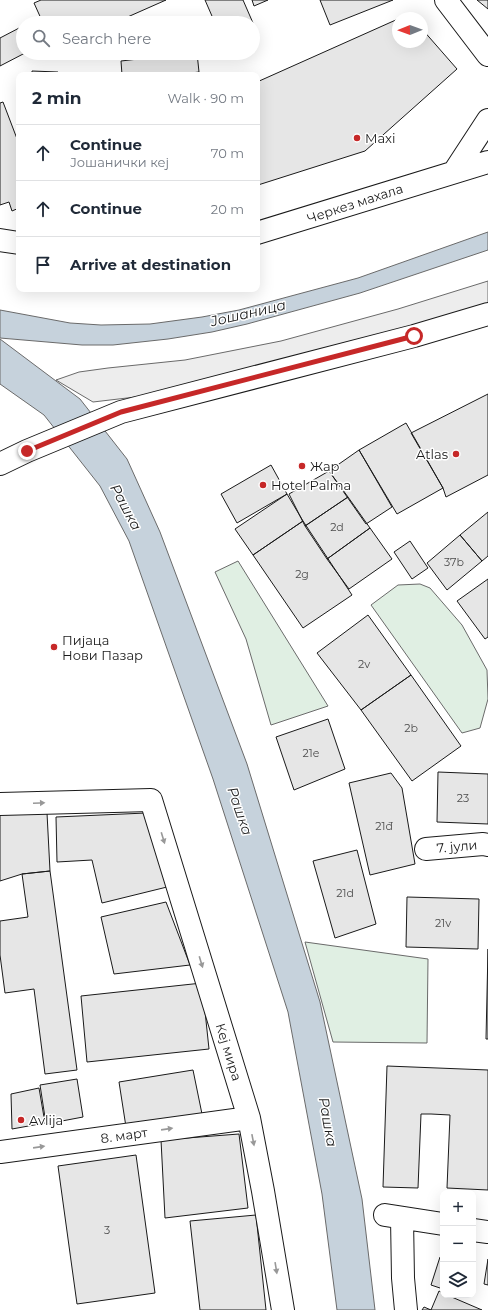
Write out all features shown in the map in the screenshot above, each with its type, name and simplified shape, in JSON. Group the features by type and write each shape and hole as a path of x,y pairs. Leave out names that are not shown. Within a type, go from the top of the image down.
{"street":[{"path":"446,0 488,55"},
{"path":"454,172 488,120"},
{"name":"Черкез махала","path":"260,232 488,162"},
{"path":"0,240 16,243"},
{"path":"0,464 27,451 121,412 414,336 488,314"},
{"name":"Кеј мира","path":"0,804 151,800 249,1118 283,1310"},
{"name":"7. јули","path":"426,849 483,844 488,845"},
{"name":"8. март","path":"0,1152 249,1118"},
{"path":"406,1310 394,1216 440,1224"},
{"path":"476,1230 488,1232"}],"green space":[{"path":"238,561 328,706 271,725 246,639 215,572"},
{"path":"420,584 430,588 462,625 487,670 488,699 480,728 462,733 371,605 398,585"},
{"path":"305,942 428,959 427,1043 333,1042"}],"shaded area":[{"path":"488,281 488,308 161,394 93,402 56,380 79,372 185,360 281,341 398,309"}],"water":[{"name":"Јошаница","path":"488,232 488,250 360,293 212,332 168,339 113,345 82,345 0,338 0,310 70,323 101,325 150,324 202,317 239,310 358,278"},
{"name":"Рашка","path":"0,339 80,399 127,459 160,532 247,764 320,1002 362,1199 375,1310 337,1310 322,1194 288,1012 213,779 129,541 100,486 44,415 0,384"}],"building":[{"path":"41,0 166,0 130,16 40,16 34,3"},
{"path":"205,0 243,0 250,16 212,16"},
{"path":"252,0 268,0 254,6"},
{"path":"320,0 393,0 330,25"},
{"path":"477,0 488,0 488,9"},
{"path":"392,22 392,48 428,48 428,36 457,69 365,151 260,184 260,81"},
{"path":"16,30 16,58 0,66 0,38"},
{"path":"198,60 199,72 122,72 121,61"},
{"path":"32,71 58,72 32,72"},
{"path":"3,102 16,136 16,209 12,211 9,202 0,205 0,103"},
{"name":"Atlas","path":"488,394 488,475 446,497 443,488 411,433"},
{"path":"406,423 443,488 397,514 359,450"},
{"path":"359,450 392,507 366,524 329,471"},
{"path":"271,465 287,494 237,523 221,494"},
{"path":"329,471 348,497 305,526 289,494"},
{"path":"287,494 303,521 253,555 235,529"},
{"path":"348,497 370,528 327,559 305,526"},
{"path":"488,512 488,556 482,561 460,535"},
{"path":"303,521 352,595 303,628 253,555"},
{"path":"370,528 392,559 349,589 327,559"},
{"path":"460,535 482,561 447,590 427,563"},
{"path":"410,541 428,568 412,579 394,552"},
{"path":"488,579 488,637 485,639 457,601"},
{"path":"368,615 411,675 361,710 317,653"},
{"path":"411,675 461,746 412,781 361,710"},
{"path":"328,719 345,769 294,790 276,737"},
{"path":"438,772 488,774 488,824 437,822"},
{"path":"391,773 402,788 415,864 370,875 349,783"},
{"path":"47,813 50,871 22,874 0,881 0,814"},
{"path":"146,813 167,887 102,903 92,860 57,862 56,817"},
{"path":"357,850 376,924 335,938 313,861"},
{"path":"50,871 77,1070 45,1074 34,989 5,993 0,955 0,921 28,917 22,874"},
{"path":"407,897 479,899 478,949 406,947"},
{"path":"166,902 190,965 114,974 101,917"},
{"path":"488,949 488,1039 486,1039"},
{"path":"202,983 209,1049 87,1062 81,996"},
{"path":"387,1066 488,1070 488,1190 447,1188 450,1115 431,1114 421,1114 418,1188 383,1187"},
{"path":"193,1070 202,1114 126,1127 119,1082"},
{"path":"77,1079 83,1117 46,1124 40,1085"},
{"path":"39,1088 45,1123 12,1129 11,1094"},
{"path":"239,1134 248,1208 165,1218 161,1140"},
{"path":"136,1155 155,1293 77,1304 58,1166"},
{"path":"256,1215 266,1310 200,1310 190,1221"},
{"path":"440,1257 440,1288 431,1285"},
{"path":"488,1259 488,1285 484,1284"},
{"path":"439,1291 440,1298 454,1298 482,1310 431,1310"},
{"path":"424,1307 431,1310 422,1310"}],"place":[{"name":"Maxi","path":"357,138"},
{"name":"Atlas","path":"456,454"},
{"name":"Жар","path":"302,466"},
{"name":"Hotel Palma","path":"263,485"},
{"name":"Пијаца Нови Пазар","path":"54,647"},
{"name":"Avlija","path":"21,1120"}],"route":[{"path":"27,451 121,412 414,336"}]}
